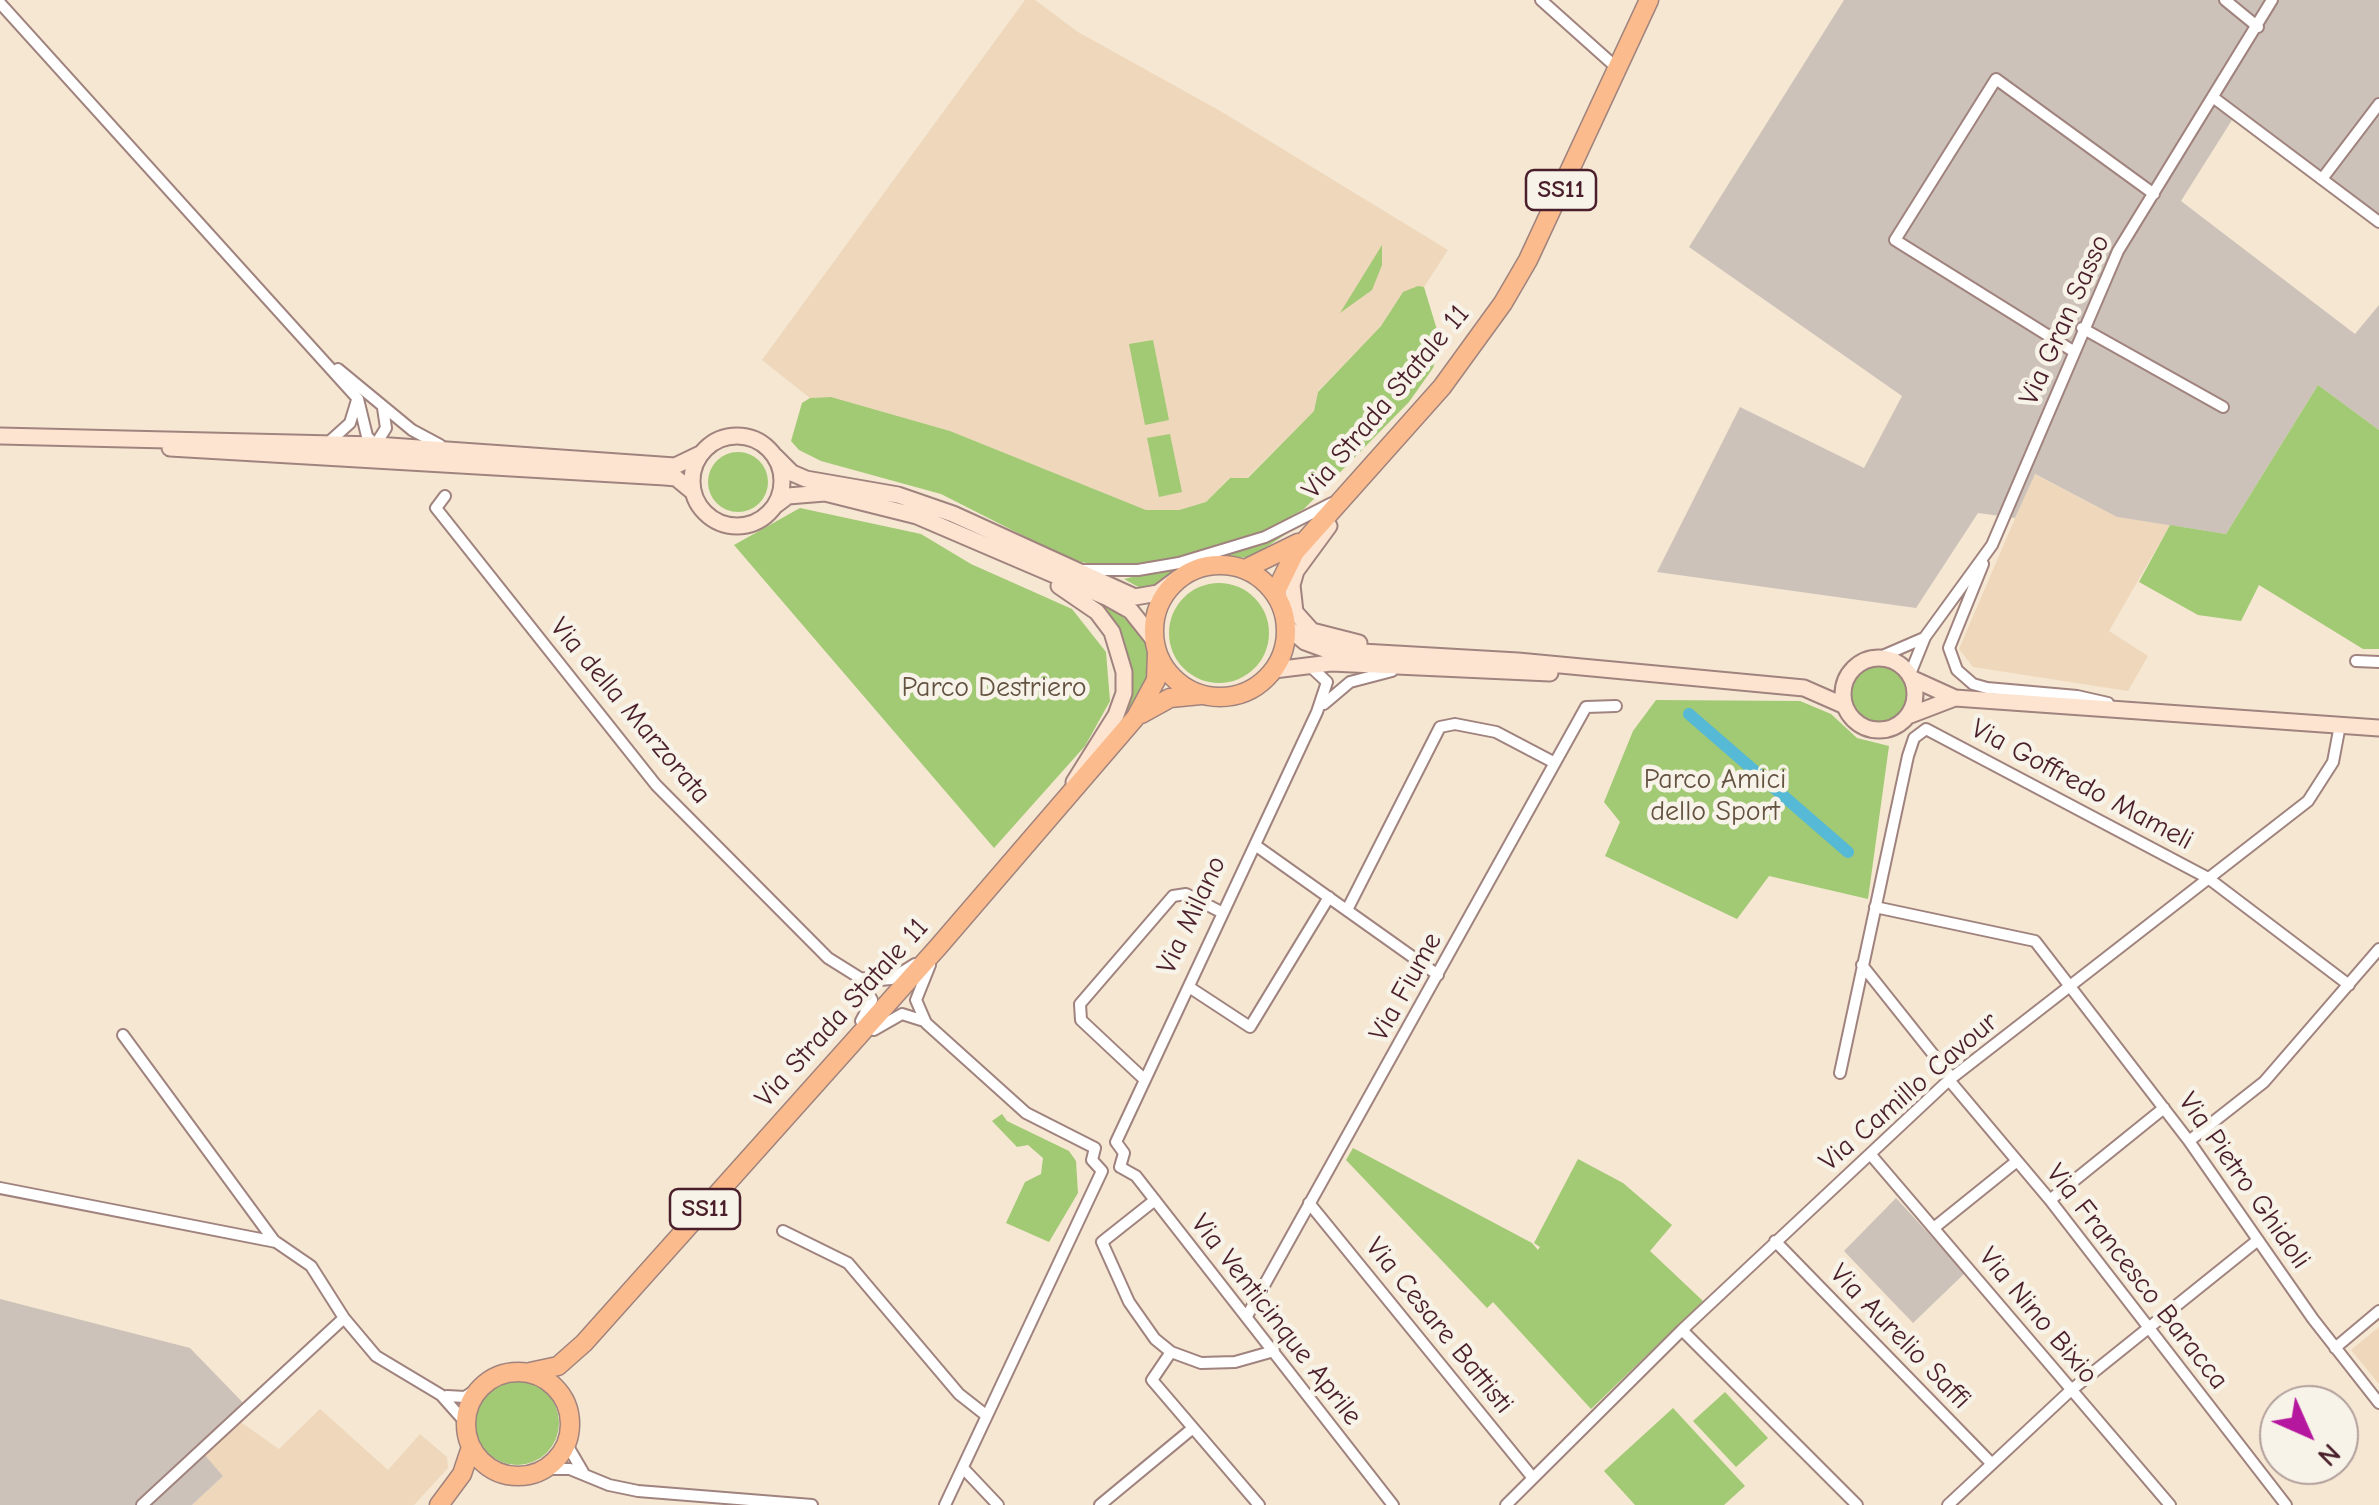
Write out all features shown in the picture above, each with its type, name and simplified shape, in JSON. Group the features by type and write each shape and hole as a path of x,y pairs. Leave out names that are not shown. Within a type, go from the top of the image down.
{"main road":[{"name":"SS11","path":"1616,68 1649,0"},
{"name":"Via Strada Statale 11","path":"1275,592 1284,568 1442,387 1499,308 1528,260 1616,68"},
{"path":"0,436 376,446 674,466 716,441 737,436 759,441 792,474 898,495 1135,597 1158,593 1178,578 1210,564 1245,569 1275,592 1287,627 1274,670"},
{"path":"72,438 270,454 665,476 676,478 693,492 710,518 730,526 761,520 788,496 825,493 879,504 1106,596 1132,611 1181,686 1201,695 1241,694 1274,670 1304,664 1412,662"},
{"path":"693,492 692,472 700,454"},
{"path":"775,456 782,475 776,505"},
{"path":"1366,475 1296,571 1292,585 1296,612 1312,631 1412,662"},
{"path":"939,526 974,548 1069,590 1097,612 1112,632 1124,672 1124,693 1104,738 1079,770 1065,800"},
{"name":"Via Strada Statale 11","path":"1245,569 1279,554 1314,530"},
{"path":"1156,647 1156,611 1178,578"},
{"path":"1287,627 1316,648 1506,674 1600,672 1804,688 1825,684 1880,657 1902,665 1911,677 1915,698 1908,716"},
{"name":"Via Strada Statale 11","path":"480,1387 494,1376 558,1366 584,1343 939,946 1136,717 1156,680 1156,647"},
{"path":"1844,706 1843,686 1852,668"},
{"path":"1911,677 1955,698 2379,728"},
{"path":"1804,688 1844,706 1858,724 1879,730 1955,698"},
{"name":"Via Strada Statale 11","path":"1136,717 1170,698 1201,695"},
{"name":"Via Strada Statale 11","path":"566,1443 570,1428 564,1398 567,1372 584,1343"},
{"path":"530,1372 556,1386 564,1398"},
{"path":"439,1505 454,1489 470,1447 465,1422 480,1387"},
{"path":"470,1447 499,1473 514,1476 544,1470 566,1443"},
{"path":"454,1489 499,1473"}],"street":[{"path":"1540,0 1616,68"},
{"path":"2225,0 2258,27"},
{"name":"Via Gran Sasso","path":"1911,677 1925,637 1992,546 2118,251 2272,0"},
{"path":"0,3 358,399 366,436 376,446 388,454 478,461 494,468"},
{"path":"2073,351 1895,240 1996,79 2154,194"},
{"path":"2214,98 2379,222"},
{"path":"2322,179 2379,104"},
{"path":"2082,328 2223,407"},
{"path":"307,342 383,407 432,442 460,451"},
{"path":"325,444 344,431 358,399"},
{"path":"270,454 288,450 359,454 376,446 386,428 383,407"},
{"name":"Via della Marzorata","path":"445,496 436,508 656,785 828,958 860,978"},
{"path":"1073,570 1138,570 1179,563 1265,537 1346,496"},
{"path":"1992,546 1953,630 1949,648 1957,670 1973,684 1987,688 2077,696 2134,710"},
{"name":"Via Gran Sasso","path":"1880,657 1925,637"},
{"path":"2356,661 2379,662"},
{"path":"1317,712 1332,693 1350,682 1412,662"},
{"path":"1304,664 1327,682 1317,712"},
{"name":"Via Fiume","path":"1248,1316 1586,707 1616,706"},
{"name":"Via Milano","path":"1116,1142 1317,712"},
{"path":"1347,910 1440,727 1455,724 1496,732 1555,763"},
{"name":"Via Camillo Cavour","path":"1506,1505 1682,1330 1950,1079 2308,801 2333,762 2340,725"},
{"name":"Via Goffredo Mameli","path":"1875,907 1908,756 1920,732 1936,732 2208,878 2349,985"},
{"path":"1255,844 1438,975"},
{"path":"1145,1080 1080,1020 1080,1004 1174,896 1186,894 1224,913"},
{"path":"1189,987 1250,1026 1329,897"},
{"path":"1840,1073 1875,907"},
{"name":"Via Pietro Ghidoli","path":"1875,907 2036,941 2189,1141 2335,1348 2379,1403"},
{"path":"860,978 891,979 939,946"},
{"path":"926,1023 916,1000 939,946"},
{"path":"2189,1141 2264,1082 2379,949"},
{"name":"Via Francesco Baracca","path":"1862,965 2286,1505"},
{"path":"823,1074 870,1010 872,1000 860,978"},
{"path":"823,1074 890,1018 912,1014 1026,1113 1094,1148"},
{"path":"123,1035 276,1242 310,1266 344,1318 376,1356 441,1395 465,1422"},
{"path":"2050,1200 2164,1108"},
{"path":"1104,1140 1116,1142 1124,1153 1120,1167 1102,1171 1092,1160 1094,1148 1104,1140"},
{"name":"Via Nino Bixio","path":"1872,1155 2170,1505"},
{"path":"1935,1227 2018,1160"},
{"name":"Via Venticinque Aprile","path":"1120,1167 1136,1176 1248,1316 1386,1503"},
{"path":"945,1505 1102,1171"},
{"path":"0,1188 276,1242"},
{"path":"1155,1200 1102,1242 1129,1302 1155,1339 1170,1352 1219,1363 1274,1351"},
{"name":"Via Cesare Battisti","path":"1309,1203 1534,1478"},
{"path":"783,1231 848,1263 959,1394 987,1416"},
{"path":"1948,1505 2070,1391 2258,1240"},
{"name":"Via Aurelio Saffi","path":"1776,1241 1992,1464"},
{"path":"2335,1348 2379,1311"},
{"path":"142,1505 344,1318"},
{"path":"1682,1330 1856,1505"},
{"path":"1170,1352 1152,1380 1259,1505"},
{"path":"441,1395 465,1397 480,1387"},
{"path":"1100,1505 1193,1428"},
{"path":"566,1443 583,1473"},
{"path":"963,1468 998,1505"},
{"path":"544,1470 583,1473 609,1486 638,1491 812,1505"}],"shaded area":[{"path":"1025,0 1035,0 1078,32 1222,112 1448,250 1424,287 1403,292 1381,326 1318,391 1314,411 1247,478 1229,478 1206,502 1179,510 1146,510 950,431 831,397 810,398 762,360"},
{"path":"1844,0 2379,0 2379,218 2237,112 2181,201 2355,334 2379,305 2379,430 2318,385 2226,534 2117,517 2035,474 2015,518 1978,513 1916,608 1657,572 1740,407 1864,468 1902,396 1689,247"},
{"path":"2034,474 2117,517 2170,525 2109,631 2148,656 2128,691 1973,667 1959,649"},
{"path":"1896,1198 1965,1273 1913,1323 1844,1251"},
{"path":"0,1299 190,1348 251,1411 203,1453 223,1476 192,1505 0,1505"},
{"path":"2379,1327 2379,1384 2351,1350"},
{"path":"320,1409 388,1470 420,1434 447,1457 448,1468 414,1505 192,1505 223,1476 203,1454 239,1421 279,1449"}],"green space":[{"path":"1382,245 1382,265 1372,290 1340,313"},
{"path":"1424,287 1441,343 1433,368 1409,402 1304,509 1260,534 1170,561 1117,567 1073,561 941,494 821,461 799,450 791,441 802,403 810,398 831,397 950,431 1146,510 1179,510 1206,502 1230,478 1248,478 1314,411 1318,392 1381,326 1403,292"},
{"path":"1153,340 1169,420 1145,425 1129,344"},
{"path":"2318,385 2379,430 2379,649 2363,649 2259,585 2241,621 2198,615 2139,582 2170,525 2226,534"},
{"path":"1170,434 1182,492 1159,497 1147,438"},
{"path":"738,452 759,461 768,482 759,503 738,512 717,503 708,482 717,461"},
{"name":"Parco Destriero","path":"800,508 921,534 971,564 1072,609 1106,652 1110,701 1085,746 994,848 734,545"},
{"path":"1301,524 1253,556 1200,564 1152,588 1140,588 1124,579 1239,551"},
{"path":"1219,583 1247,591 1261,605 1269,633 1261,661 1247,675 1219,683 1191,675 1177,661 1169,633 1177,605 1191,591"},
{"path":"1101,601 1135,626 1149,649 1149,681 1124,718 1128,665 1124,643 1099,607"},
{"path":"1879,666 1898,675 1907,694 1898,713 1879,722 1860,713 1851,694 1860,675"},
{"name":"Parco Amici dello Sport","path":"1656,700 1800,701 1831,714 1857,738 1889,746 1868,899 1769,876 1737,919 1605,856 1620,822 1604,802 1633,731"},
{"path":"1002,1114 1007,1121 1069,1151 1076,1161 1078,1193 1049,1242 1006,1223 1025,1182 1041,1174 1043,1158 1028,1145 1017,1147 992,1121"},
{"path":"1353,1148 1532,1243 1538,1250 1540,1247 1534,1243 1578,1159 1623,1183 1672,1225 1650,1251 1703,1301 1591,1409 1493,1302 1487,1308 1346,1160"},
{"path":"517,1381 533,1384 547,1393 556,1407 556,1439 547,1453 533,1462 517,1465 501,1462 487,1453 478,1439 475,1423 478,1407 487,1393 501,1384"},
{"path":"1725,1392 1768,1438 1736,1467 1693,1421"},
{"path":"1673,1408 1745,1486 1724,1505 1635,1505 1604,1471"}],"waterway":[{"path":"1689,714 1848,852"}]}
